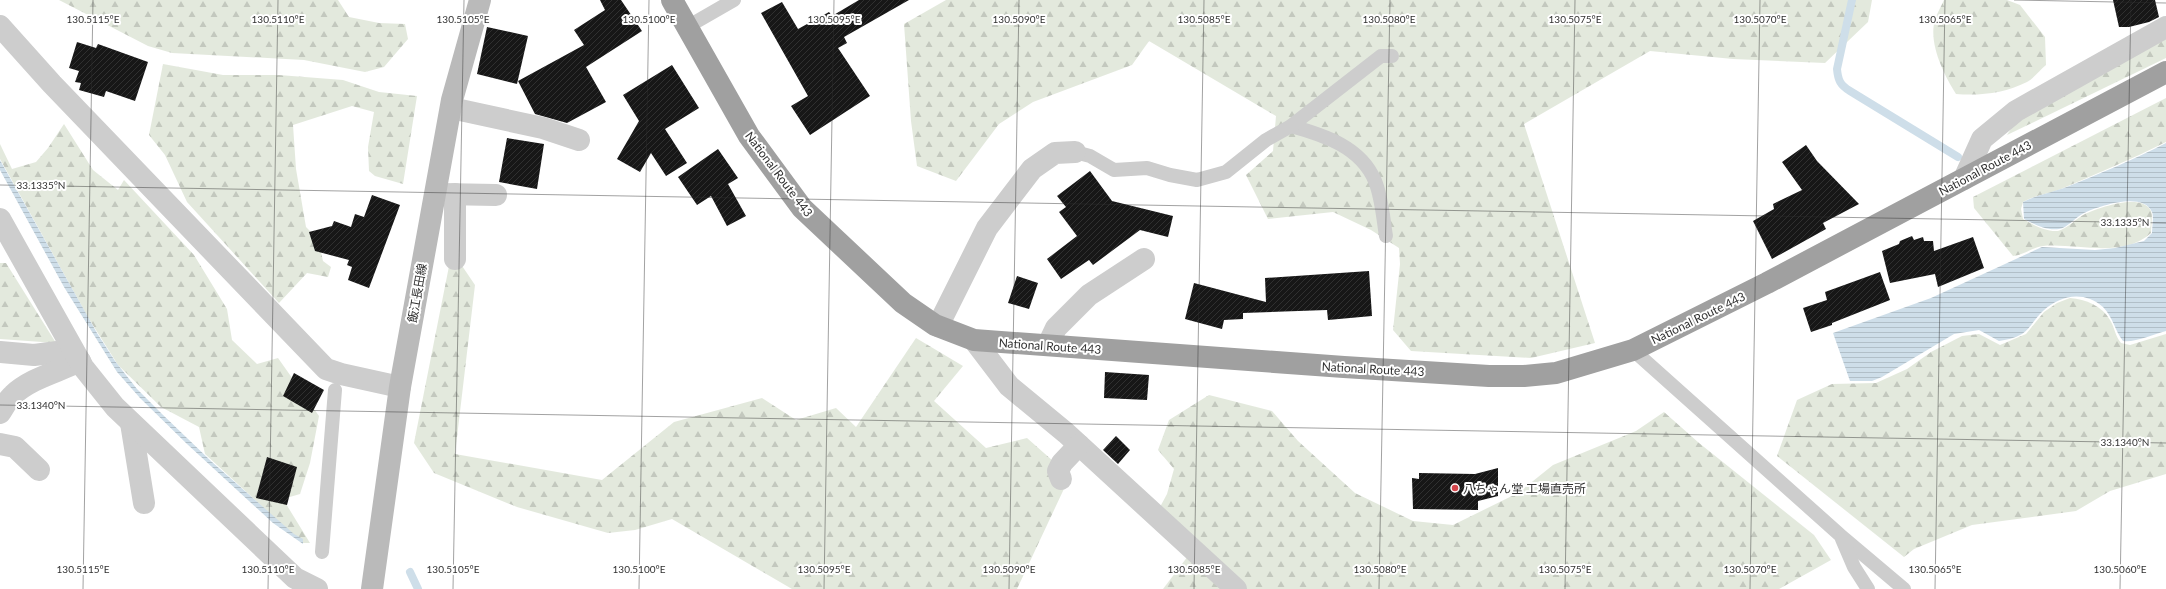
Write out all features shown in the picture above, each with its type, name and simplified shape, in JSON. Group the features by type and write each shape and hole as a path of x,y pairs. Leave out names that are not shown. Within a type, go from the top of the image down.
{"highway":[{"name":"National Route 443","path":"672,0 749,136 802,208 903,303 938,326 974,340 1344,367 1496,376 1556,373 1633,350 1767,283 2166,72"}],"main road":[{"name":"飯江長田線","path":"372,589 400,387 445,194 451,108 480,0"}],"street":[{"path":"0,26 52,84 326,368 341,374 400,387"},
{"path":"1964,179 1982,139 2016,111 2166,27"},
{"path":"451,108 543,128 579,140"},
{"path":"938,326 987,228 1032,169 1055,153 1076,152"},
{"path":"455,259 445,194 496,194"},
{"path":"0,219 77,355 115,407 295,578 317,589"},
{"path":"1048,346 1056,328 1089,295 1144,259"},
{"path":"974,340 1009,386 1078,445 1236,589"},
{"path":"0,352 34,355 77,355"},
{"path":"0,413 12,395 35,380 56,373 77,355"},
{"path":"131,423 144,503"},
{"path":"0,444 15,447 39,470"},
{"path":"1061,479 1058,471 1078,445"}],"lane":[{"path":"687,27 734,0"},
{"path":"1076,152 1090,156 1114,170 1147,168 1170,176 1197,180 1226,172 1266,140 1291,126 1380,56 1392,56"},
{"path":"1291,126 1320,134 1347,148 1366,163 1376,182 1386,236"},
{"path":"1633,350 1840,535 1904,589"},
{"path":"322,552 335,390"},
{"path":"1840,535 1854,567 1868,589"}],"green space":[{"path":"59,0 338,0 349,17 379,23 405,24 408,39 384,67 365,72 304,60 172,53 148,46"},
{"path":"946,0 1872,0 1868,22 1825,63 1733,59 1650,51 1524,124 1595,343 1531,358 1411,351 1393,330 1400,264 1399,248 1371,230 1333,212 1268,219 1246,175 1273,151 1276,116 1149,41 1132,65 1033,102 999,124 956,181 917,166 911,121 904,24"},
{"path":"1944,0 2007,0 2020,5 2045,37 2046,65 2027,82 2010,89 1975,95 1956,94 1942,68 1935,49 1933,29 1938,12"},
{"path":"2166,32 2166,58 2007,135 2020,115"},
{"path":"163,64 223,75 279,75 343,80 379,92 417,96 403,184 375,176 369,171 368,147 374,112 352,106 293,125 296,169 306,227 318,239 323,261 331,267 328,277 307,273 279,303 187,202 165,155 149,135"},
{"path":"2166,98 2166,142 2061,189 2023,202 2021,209 2023,219 2035,226 2058,231 2085,214 2100,208 2120,203 2139,203 2146,205 2151,211 2152,216 2151,233 2139,241 2127,246 2113,248 2043,246 2013,256 1974,208 1973,197"},
{"path":"64,124 93,170 118,190 124,180 194,255 227,309 232,340 257,364 278,358 319,416 310,463 300,494 283,499 310,543 302,543 205,454 199,427 161,407 118,365 89,319 0,159 0,144 12,169 36,162 48,148"},
{"path":"452,251 475,285 455,454 602,480 674,422 762,398 796,420 836,408 856,427 916,338 963,366 934,401 986,448 1027,438 1070,476 1017,589 792,589 672,519 635,530 608,533 517,507 434,473 414,443"},
{"path":"0,263 6,263 56,343 0,339"},
{"path":"2070,298 2088,302 2103,311 2110,320 2117,338 2121,343 2130,345 2166,334 2166,474 2110,491 2076,511 1972,525 1914,549 1904,557 1777,456 1797,400 1832,384 1876,383 1907,369 1931,352 1962,336 1979,334 2000,345 2026,334 2044,312 2057,303"},
{"path":"1209,395 1272,411 1298,441 1355,493 1413,521 1453,525 1518,493 1553,465 1636,431 1664,412 1699,443 1814,535 1831,560 1779,589 1247,589 1160,507 1167,494 1174,469 1158,450 1169,420"},
{"path":"1188,556 1226,589 1163,589"}],"shaded area":[{"path":"2166,143 2166,331 2138,340 2123,341 2103,307 2088,298 2064,298 2057,301 2040,314 2025,332 2016,337 1999,341 1979,330 1954,334 1882,377 1872,381 1850,381 1833,333 1931,298 2042,247 2095,250 2115,248 2144,241 2152,233 2153,214 2147,206 2140,202 2120,202 2100,207 2084,213 2062,228 2050,229 2041,227 2024,219 2023,202 2064,188"},
{"path":"0,160 97,333 115,361 137,389 212,462 294,534 303,539 303,544 273,523 187,444 140,398 117,372 64,287 0,170"}],"building":[{"path":"600,0 621,0 642,31 586,67 606,102 567,123 535,114 518,81 584,45 574,30 605,10"},
{"path":"859,0 909,0 844,37 847,43 838,48 870,96 810,135 791,106 808,96 761,13 782,2 798,29 829,12 832,16"},
{"path":"2113,0 2155,0 2159,17 2149,22 2129,27 2119,27"},
{"path":"487,27 528,36 517,84 477,74"},
{"path":"77,42 96,48 98,44 148,62 135,101 106,91 104,97 79,90 81,83 75,82 79,71 69,68"},
{"path":"672,65 699,108 665,129 687,163 666,176 651,153 640,172 617,159 639,121 623,95"},
{"path":"507,138 544,144 537,189 499,182"},
{"path":"1806,145 1817,161 1859,204 1823,223 1826,229 1772,259 1753,221 1774,209 1773,204 1802,190 1782,162"},
{"path":"718,149 738,178 728,184 746,216 727,226 711,196 697,205 678,177"},
{"path":"1090,171 1112,201 1173,216 1168,237 1140,230 1093,265 1089,260 1061,279 1047,259 1077,236 1059,212 1066,207 1057,196"},
{"path":"372,195 400,205 369,288 348,280 352,267 347,265 349,260 315,251 309,232 332,226 334,221 351,227 355,214 364,217"},
{"path":"1912,236 1914,240 1923,237 1924,241 1933,241 1934,251 1973,237 1984,268 1938,287 1935,274 1890,283 1882,251 1899,244 1900,241"},
{"path":"1369,271 1372,316 1328,320 1327,310 1243,313 1243,319 1224,320 1222,329 1185,319 1194,283 1266,302 1265,278"},
{"path":"1880,272 1890,300 1832,323 1832,325 1811,332 1803,308 1827,300 1825,292"},
{"path":"1017,276 1038,283 1029,309 1008,303"},
{"path":"1105,372 1149,375 1147,400 1104,398"},
{"path":"294,373 324,390 312,413 283,396"},
{"path":"1116,436 1130,450 1118,464 1103,450"},
{"path":"267,457 297,467 287,505 256,498"},
{"name":"八ちゃん堂 工場直売所","path":"1498,468 1498,496 1478,501 1478,510 1413,509 1412,478 1419,479 1419,473 1475,474"}],"waterway":[{"path":"1852,0 1837,69 1839,79 1844,87 1958,157"},
{"path":"410,572 418,589"}],"place":[{"name":"八ちゃん堂 工場直売所","path":"1455,488"}]}
